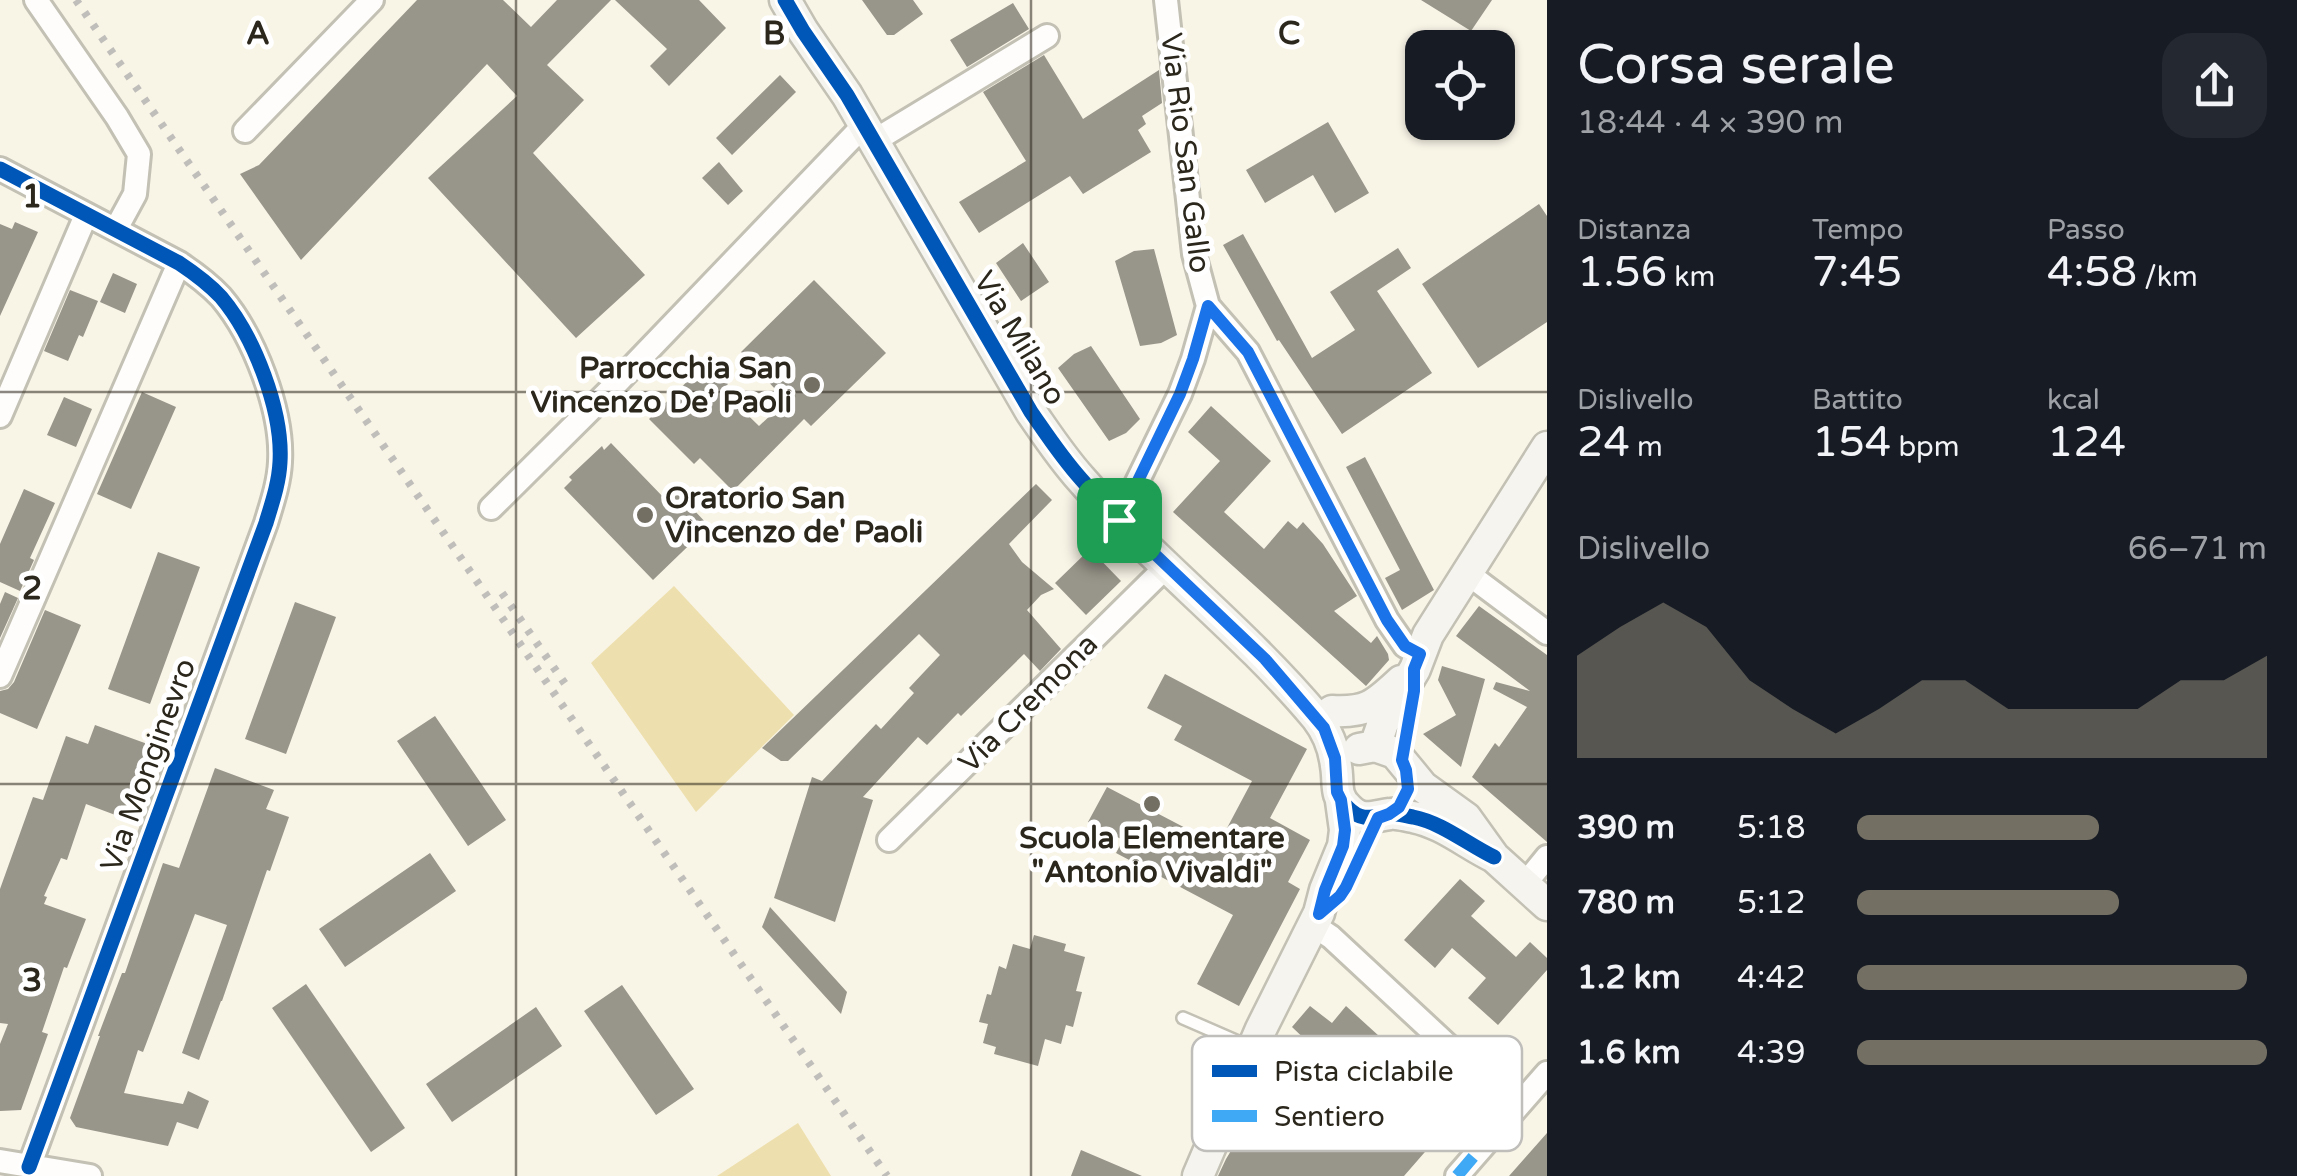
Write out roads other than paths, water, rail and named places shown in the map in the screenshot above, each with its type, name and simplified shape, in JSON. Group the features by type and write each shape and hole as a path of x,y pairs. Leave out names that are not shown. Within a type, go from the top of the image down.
{"street":[{"path":"36,0 139,154 135,194 116,229"},
{"path":"245,131 372,0"},
{"name":"Via Milano","path":"785,0 869,133 1030,412 1055,448 1119,520 1265,659 1319,721 1349,810 1359,816 1428,821 1494,857"},
{"name":"Via Rio San Gallo","path":"1166,0 1194,254 1208,306 1248,352 1387,620 1417,662"},
{"path":"491,508 869,133 1047,36"},
{"name":"Via Monginevro","path":"0,169 201,277 221,298 250,343 273,402 280,461 266,523 29,1166"},
{"path":"0,416 86,215"},
{"path":"0,676 179,262"},
{"name":"Via Rio San Gallo","path":"1119,520 1180,394 1208,306"},
{"path":"1387,755 1414,691 1417,662 1428,635 1547,447"},
{"name":"Via Cremona","path":"889,840 1167,566"},
{"path":"1467,573 1547,633"},
{"name":"Via Milano","path":"1265,659 1466,818 1494,857 1536,895"},
{"path":"1332,711 1362,711 1375,704 1417,662"},
{"path":"1257,1036 1316,919 1343,846 1345,830 1339,786 1347,756 1387,755"},
{"path":"1316,919 1346,887 1383,816 1399,807 1404,798 1408,779 1387,755"},
{"path":"1536,895 1547,858"},
{"path":"1316,919 1438,1036"},
{"path":"1522,1100 1547,1073"},
{"path":"1198,1176 1209,1151"},
{"path":"1457,1176 1478,1151"},
{"path":"0,1162 78,1175"}],"lane":[{"path":"1183,1018 1224,1036"}],"railway":[{"path":"76,0 887,1176"},
{"path":"502,593 570,691"}],"place":[{"name":"Parrocchia San Vincenzo De' Paoli","path":"812,385"},
{"name":"Oratorio San Vincenzo de' Paoli","path":"645,515"},
{"name":"Scuola Elementare \"Antonio Vivaldi\"","path":"1152,804"}]}
